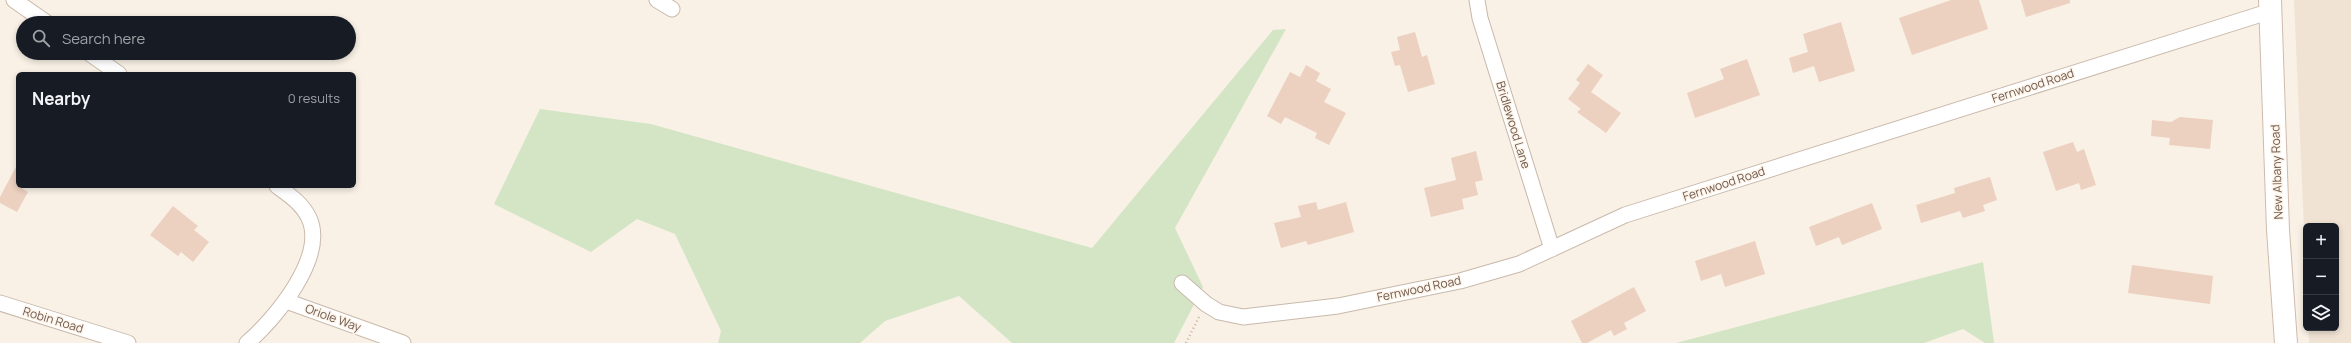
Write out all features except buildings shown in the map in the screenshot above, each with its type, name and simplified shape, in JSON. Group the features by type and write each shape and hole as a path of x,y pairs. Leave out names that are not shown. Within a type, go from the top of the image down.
{"main road":[{"name":"New Albany Road","path":"2270,5 2278,230 2286,343"}],"street":[{"path":"14,0 37,16"},
{"path":"657,0 672,9"},
{"name":"Bridlewood Lane","path":"1478,0 1480,18 1552,249"},
{"name":"Fernwood Road","path":"1182,283 1206,304 1219,312 1243,317 1338,306 1460,281 1519,264 1625,215 2270,5"},
{"path":"99,60 116,72"},
{"path":"247,343 262,331 286,301 303,275 313,237 310,218 299,202 280,188"},
{"name":"Oriole Way","path":"286,301 403,343"},
{"name":"Robin Road","path":"0,304 128,343"}],"path":[{"path":"1186,343 1206,304"}],"shaded area":[{"path":"2294,0 2351,0 2351,343 2309,343 2308,331 2339,331 2339,223 2304,223"}],"green space":[{"path":"1286,29 1175,228 1203,287 1174,343 1012,343 959,296 885,321 860,343 718,343 721,331 675,234 637,219 591,252 494,204 540,109 651,124 1092,248 1273,30"},
{"path":"1983,262 1994,343 1985,343 1963,329 1924,343 1676,343"}]}
